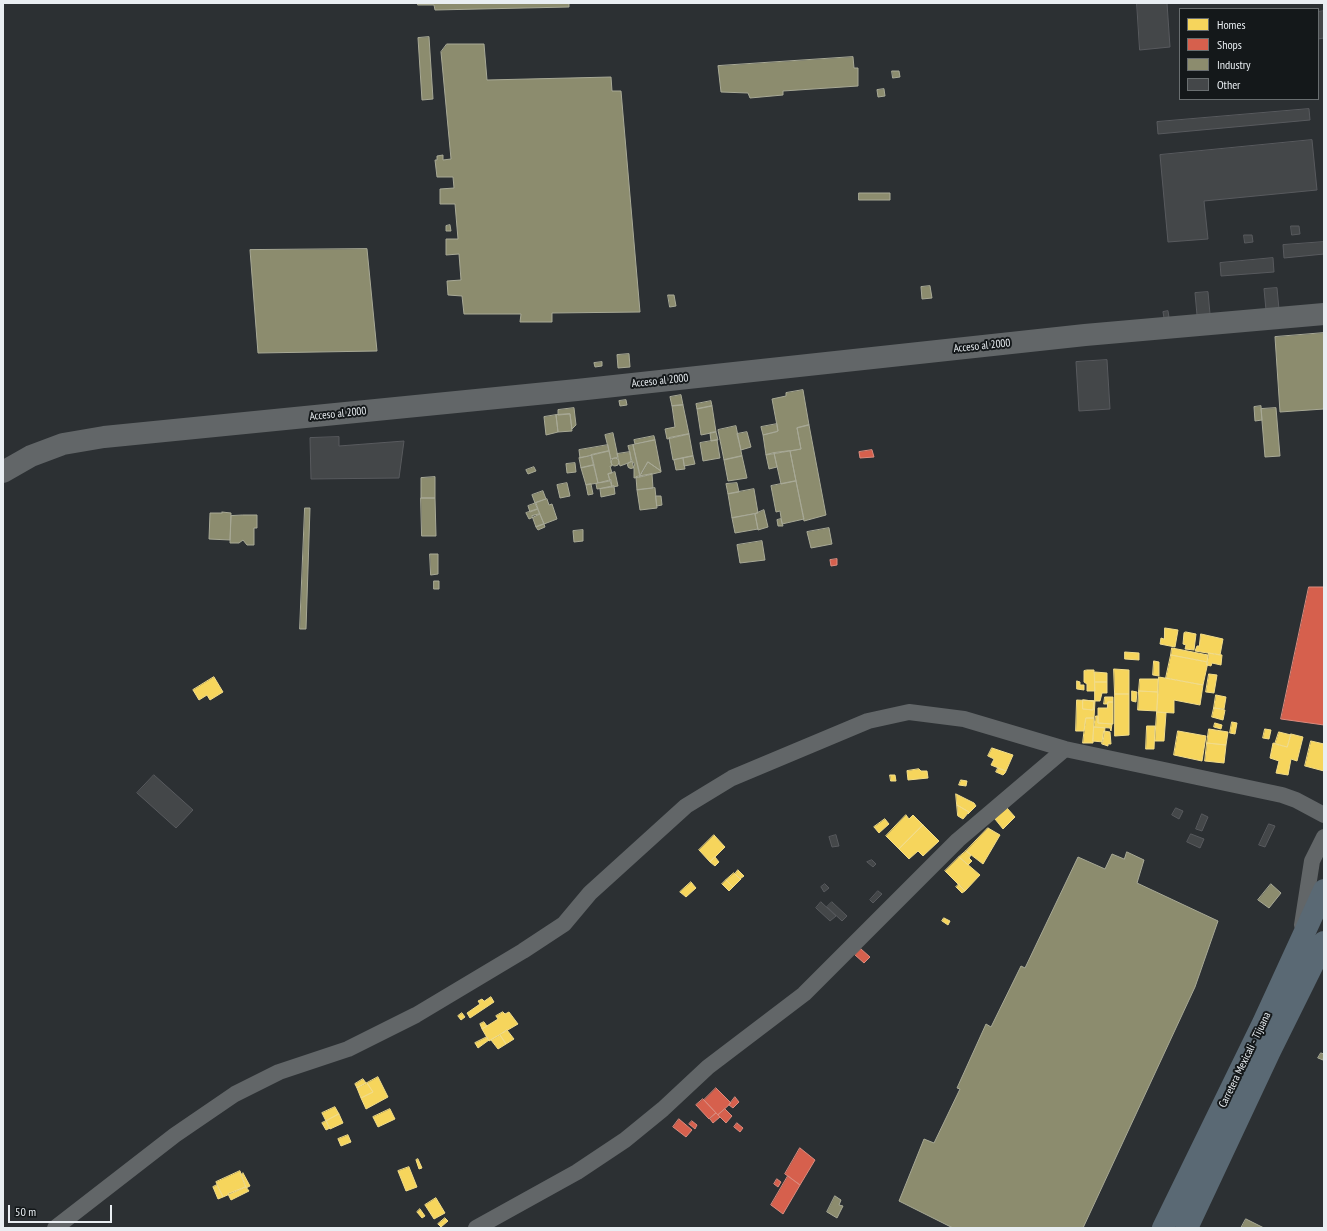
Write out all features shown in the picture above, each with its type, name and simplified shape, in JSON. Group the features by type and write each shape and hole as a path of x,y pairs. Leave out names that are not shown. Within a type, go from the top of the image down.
{"highway":[{"name":"Carretera Mexicali - Tijuana","path":"1163,1228 1263,1024 1324,890"},
{"name":"Carretera Mexicali - Tijuana","path":"1187,1228 1266,1058 1324,942"}],"street":[{"name":"Acceso al 2000","path":"3,472 31,456 63,444 104,437 578,390 1085,335 1324,314"},
{"path":"55,1228 175,1135 235,1094 279,1072 355,1046 416,1015 523,952 564,924 590,893 686,806 732,778 868,721 909,712 964,719 1065,748 1282,795 1296,800 1324,815"},
{"path":"476,1228 577,1172 625,1140 663,1109 714,1062 804,994 958,840 1065,748"},
{"path":"1299,943 1312,861 1324,837"}],"building: Homes":[{"path":"1165,628 1178,630 1175,647 1160,644 1161,638 1164,639"},
{"path":"1184,633 1196,634 1194,650 1185,649 1186,645 1183,644"},
{"path":"1201,634 1223,639 1220,655 1195,651 1197,646 1199,646"},
{"path":"1172,648 1208,655 1207,662 1171,655"},
{"path":"1125,652 1139,653 1139,660 1125,659"},
{"path":"1209,653 1222,655 1221,665 1212,663 1211,666 1207,665"},
{"path":"1171,655 1208,662 1203,685 1166,678"},
{"path":"1154,661 1159,662 1159,676 1153,675"},
{"path":"1114,669 1129,670 1129,694 1115,694"},
{"path":"1094,670 1095,691 1087,691 1087,684 1084,682 1084,671"},
{"path":"1095,672 1107,673 1107,682 1095,682"},
{"path":"1209,674 1217,675 1214,693 1206,692"},
{"path":"214,677 223,692 210,700 207,695 199,700 193,690"},
{"path":"1159,677 1203,685 1200,705 1174,700 1174,713 1157,712"},
{"path":"1140,679 1158,679 1158,692 1139,691"},
{"path":"1077,681 1080,682 1080,685 1084,685 1084,690 1077,689"},
{"path":"1095,682 1107,682 1107,693 1102,693 1100,701 1095,701"},
{"path":"1132,691 1137,692 1136,702 1132,701"},
{"path":"1139,691 1158,692 1157,711 1138,710"},
{"path":"1115,694 1129,694 1129,735 1115,736"},
{"path":"1216,695 1226,697 1224,709 1214,708"},
{"path":"1105,697 1113,697 1113,702 1104,704"},
{"path":"1077,700 1083,700 1083,709 1093,710 1095,701 1094,718 1086,718 1084,731 1076,731"},
{"path":"1083,700 1094,701 1093,710 1083,709"},
{"path":"1108,702 1113,702 1113,724 1098,723 1098,708 1107,708"},
{"path":"1214,708 1225,710 1223,720 1212,717"},
{"path":"1157,712 1166,713 1164,741 1155,741"},
{"path":"1096,716 1098,716 1098,723 1112,724 1111,731 1110,728 1094,727"},
{"path":"1086,718 1094,718 1093,743 1083,743"},
{"path":"1232,722 1237,723 1235,734 1230,733"},
{"path":"1215,723 1222,725 1221,729 1214,727"},
{"path":"1147,726 1155,726 1154,749 1146,749"},
{"path":"1094,727 1105,728 1103,742 1093,741"},
{"path":"1209,729 1228,732 1226,745 1207,743"},
{"path":"1265,729 1271,730 1269,739 1263,738"},
{"path":"1104,731 1110,732 1111,744 1108,744 1108,746 1102,744"},
{"path":"1178,731 1206,736 1202,761 1174,755"},
{"path":"1279,732 1291,735 1287,747 1275,744"},
{"path":"1291,734 1303,737 1297,761 1291,759 1288,775 1276,773 1279,761 1270,758 1273,743 1287,747"},
{"path":"1311,741 1324,744 1324,771 1305,766"},
{"path":"1207,743 1226,745 1224,763 1205,761"},
{"path":"992,748 1013,755 1006,771 991,765 994,759 988,756"},
{"path":"998,768 1006,771 1003,775 996,772"},
{"path":"919,769 921,771 927,771 928,778 908,780 907,771"},
{"path":"890,775 895,775 896,781 891,781"},
{"path":"961,780 967,781 966,786 959,785"},
{"path":"956,794 974,803 976,806 968,814 969,812 957,805"},
{"path":"957,805 969,812 963,819 958,816"},
{"path":"1007,808 1015,817 1003,829 995,819"},
{"path":"906,815 909,819 913,815 923,825 899,849 886,836"},
{"path":"885,819 889,824 879,833 874,827"},
{"path":"923,825 939,841 923,856 918,851 909,859 899,849"},
{"path":"988,828 1000,835 983,864 966,851"},
{"path":"714,835 725,847 710,862 699,850"},
{"path":"966,851 971,855 969,858 972,861 968,865 959,857"},
{"path":"715,857 719,862 715,866 710,862"},
{"path":"959,857 980,875 965,891 945,871"},
{"path":"738,870 744,876 740,879 735,874"},
{"path":"734,873 741,879 733,887 726,880"},
{"path":"726,880 733,887 729,891 722,884"},
{"path":"691,882 696,888 686,897 680,892"},
{"path":"959,884 965,891 962,893 956,887"},
{"path":"944,918 950,921 948,925 942,921"},
{"path":"491,997 494,1002 470,1018 467,1013 480,1004 478,1001 482,999 484,1001"},
{"path":"503,1012 505,1014 509,1012 518,1024 489,1041 482,1029 498,1019 496,1016"},
{"path":"462,1013 465,1017 461,1020 458,1016"},
{"path":"484,1022 487,1026 482,1029 480,1024"},
{"path":"507,1030 514,1039 506,1044 500,1035"},
{"path":"500,1035 506,1044 498,1049 491,1040"},
{"path":"487,1037 489,1040 478,1048 475,1043"},
{"path":"378,1077 388,1097 366,1109 361,1098 373,1092 367,1083"},
{"path":"363,1079 366,1083 357,1088 355,1084"},
{"path":"367,1083 373,1092 361,1098 357,1088"},
{"path":"335,1107 339,1114 326,1121 322,1113"},
{"path":"390,1109 395,1119 378,1127 373,1117"},
{"path":"339,1114 343,1123 330,1129 326,1121"},
{"path":"326,1121 330,1128 326,1130 322,1123"},
{"path":"348,1135 351,1142 341,1146 338,1139"},
{"path":"418,1159 422,1168 419,1169 416,1160"},
{"path":"409,1167 417,1187 406,1191 398,1171"},
{"path":"240,1171 246,1187 223,1197 216,1182"},
{"path":"243,1173 250,1186 246,1188 241,1175"},
{"path":"217,1185 223,1197 218,1199 213,1187"},
{"path":"246,1187 249,1191 231,1200 228,1194"},
{"path":"436,1198 445,1213 434,1219 425,1205"},
{"path":"420,1209 425,1216 422,1218 417,1212"},
{"path":"445,1218 448,1221 441,1227 438,1224"}],"building: Shops":[{"path":"872,450 874,457 860,458 859,452"},
{"path":"837,559 837,565 831,566 830,560"},
{"path":"1309,587 1324,587 1324,725 1281,719"},
{"path":"861,949 870,957 864,963 855,955"},
{"path":"716,1088 731,1103 718,1115 704,1100"},
{"path":"735,1097 739,1102 733,1108 729,1105"},
{"path":"703,1099 716,1113 709,1119 696,1105"},
{"path":"725,1109 732,1116 726,1123 718,1115"},
{"path":"716,1113 720,1117 713,1123 710,1119"},
{"path":"679,1119 692,1130 686,1137 673,1127"},
{"path":"692,1121 697,1125 695,1129 689,1124"},
{"path":"737,1123 743,1128 740,1132 734,1127"},
{"path":"800,1148 815,1160 800,1185 785,1174"},
{"path":"788,1176 800,1185 783,1214 771,1205"},
{"path":"777,1179 781,1182 778,1187 774,1184"}],"building: Industry":[{"path":"418,3 569,3 569,7 435,10 434,5 418,5"},
{"path":"429,37 433,99 422,100 418,38"},
{"path":"447,44 484,44 487,80 611,77 612,91 621,91 640,312 552,313 552,322 520,322 521,314 464,314 462,296 448,295 447,281 461,280 459,254 446,255 446,239 458,239 455,204 440,204 440,189 454,188 453,177 437,177 435,160 437,160 437,156 443,155 443,160 451,159 441,52"},
{"path":"853,57 854,68 858,68 858,86 783,91 783,95 750,98 748,93 721,92 718,66"},
{"path":"892,71 899,71 900,77 893,78"},
{"path":"884,89 885,96 878,97 877,90"},
{"path":"859,193 890,193 890,200 859,200"},
{"path":"450,225 451,231 446,231 446,226"},
{"path":"367,249 377,351 258,353 250,250"},
{"path":"930,286 932,298 922,299 921,287"},
{"path":"668,295 674,295 676,306 670,307"},
{"path":"1324,333 1324,409 1280,412 1275,337"},
{"path":"629,354 630,367 618,368 617,355"},
{"path":"602,362 602,366 595,367 594,363"},
{"path":"803,390 809,425 797,428 801,449 766,455 763,435 778,431 772,399 786,396 786,393"},
{"path":"681,395 683,405 672,406 670,397"},
{"path":"626,400 627,405 620,406 619,401"},
{"path":"711,401 712,406 697,409 696,404"},
{"path":"683,405 689,434 667,439 665,429 675,427 672,406"},
{"path":"712,406 716,432 701,435 697,409"},
{"path":"1261,406 1262,420 1255,421 1254,407"},
{"path":"574,408 576,425 572,429 570,414 558,415 558,410"},
{"path":"1276,408 1280,456 1265,457 1261,409"},
{"path":"570,414 572,431 558,432 556,415"},
{"path":"556,415 558,432 546,435 544,417"},
{"path":"777,424 778,431 763,435 761,427"},
{"path":"809,425 826,515 804,521 790,451 801,449 797,428"},
{"path":"736,426 742,456 724,460 718,430"},
{"path":"716,432 718,440 711,441 710,433"},
{"path":"747,432 751,447 741,450 737,434"},
{"path":"613,433 618,457 611,459 605,435"},
{"path":"689,434 693,456 673,460 669,438"},
{"path":"654,436 655,440 635,444 634,440"},
{"path":"655,440 661,471 648,462 640,475 633,445"},
{"path":"717,440 720,458 703,461 700,443"},
{"path":"608,445 609,451 580,458 579,450"},
{"path":"633,445 640,477 634,478 634,469 628,446"},
{"path":"609,451 612,466 610,466 612,473 608,474 610,481 598,483 591,455"},
{"path":"790,451 796,481 781,484 774,453"},
{"path":"630,452 631,462 620,466 617,454"},
{"path":"774,453 777,467 769,469 766,455"},
{"path":"592,456 594,465 581,468 579,458"},
{"path":"693,456 695,464 684,466 683,458"},
{"path":"742,456 747,478 728,481 724,460"},
{"path":"613,458 617,458 619,462 617,466 613,466 611,464 611,460"},
{"path":"683,458 685,469 676,470 674,460"},
{"path":"631,462 634,465 631,468 628,465"},
{"path":"648,462 661,472 640,477"},
{"path":"575,463 576,472 567,473 566,464"},
{"path":"594,465 598,483 586,485 581,468"},
{"path":"534,467 536,471 528,474 526,470"},
{"path":"615,472 618,486 612,487 608,474"},
{"path":"652,474 653,488 637,490 636,477"},
{"path":"435,477 435,498 421,498 421,478"},
{"path":"611,480 612,487 597,489 596,484"},
{"path":"796,481 804,519 782,524 780,511 776,512 771,486"},
{"path":"567,483 570,496 560,498 557,485"},
{"path":"737,483 739,492 728,494 726,484"},
{"path":"591,484 593,494 588,495 586,485"},
{"path":"614,486 615,494 601,497 600,489"},
{"path":"655,488 657,508 640,510 637,490"},
{"path":"754,489 758,513 732,518 728,494"},
{"path":"543,491 546,499 535,503 532,495"},
{"path":"656,496 661,496 662,505 657,506"},
{"path":"421,498 435,498 436,536 422,536"},
{"path":"547,499 549,505 552,504 557,519 544,524 535,503"},
{"path":"536,503 538,509 530,512 528,506"},
{"path":"305,508 310,508 306,629 300,629"},
{"path":"538,509 540,514 529,519 526,513"},
{"path":"764,510 768,527 758,530 755,514"},
{"path":"210,513 231,513 230,540 209,539"},
{"path":"540,514 544,524 536,527 532,516"},
{"path":"755,514 758,529 735,533 732,518"},
{"path":"257,515 257,528 254,528 254,545 247,545 243,540 239,543 230,543 231,516"},
{"path":"781,519 783,526 778,526 777,520"},
{"path":"544,524 545,527 538,530 536,527"},
{"path":"829,528 832,544 811,548 807,532"},
{"path":"583,530 583,541 574,542 573,531"},
{"path":"762,541 765,560 740,563 737,545"},
{"path":"430,554 438,554 438,574 431,575"},
{"path":"434,581 439,581 439,589 434,589"},
{"path":"1127,852 1144,860 1137,883 1218,921 1195,987 1083,1228 953,1228 899,1201 924,1139 934,1143 960,1089 957,1088 986,1024 991,1027 1021,966 1025,968 1078,857 1105,869 1112,854 1124,859"},
{"path":"1271,884 1281,893 1269,908 1258,900"},
{"path":"1321,1053 1324,1054 1323,1060 1318,1058"},
{"path":"835,1196 841,1200 839,1205 843,1206 837,1218 827,1212"},
{"path":"1246,1219 1264,1228 1241,1228"}],"building: Other":[{"path":"1137,3 1167,3 1170,47 1140,50"},
{"path":"1324,11 1324,38 1319,39 1319,12"},
{"path":"1309,109 1310,120 1158,134 1157,122"},
{"path":"1312,140 1317,190 1204,201 1208,239 1168,242 1160,155"},
{"path":"1291,226 1299,226 1300,234 1292,235"},
{"path":"1244,235 1252,235 1253,242 1245,243"},
{"path":"1324,242 1324,254 1284,258 1283,245"},
{"path":"1273,258 1274,272 1221,276 1220,263"},
{"path":"1277,288 1279,309 1266,310 1264,289"},
{"path":"1208,292 1210,314 1197,315 1195,293"},
{"path":"1168,311 1169,317 1164,318 1163,312"},
{"path":"1107,360 1110,409 1079,411 1076,362"},
{"path":"339,437 339,446 404,441 399,478 311,479 310,438"},
{"path":"154,775 193,810 176,828 137,793"},
{"path":"1176,808 1183,811 1179,819 1172,815"},
{"path":"1202,814 1208,817 1202,831 1196,829"},
{"path":"1269,824 1275,826 1265,847 1259,845"},
{"path":"1191,834 1204,839 1200,848 1187,842"},
{"path":"836,835 839,846 832,847 829,837"},
{"path":"872,860 876,864 873,867 867,862"},
{"path":"825,884 829,888 824,892 821,887"},
{"path":"878,891 882,894 873,903 870,900"},
{"path":"821,902 836,916 830,921 816,908"},
{"path":"832,902 847,916 842,921 827,907"}]}
